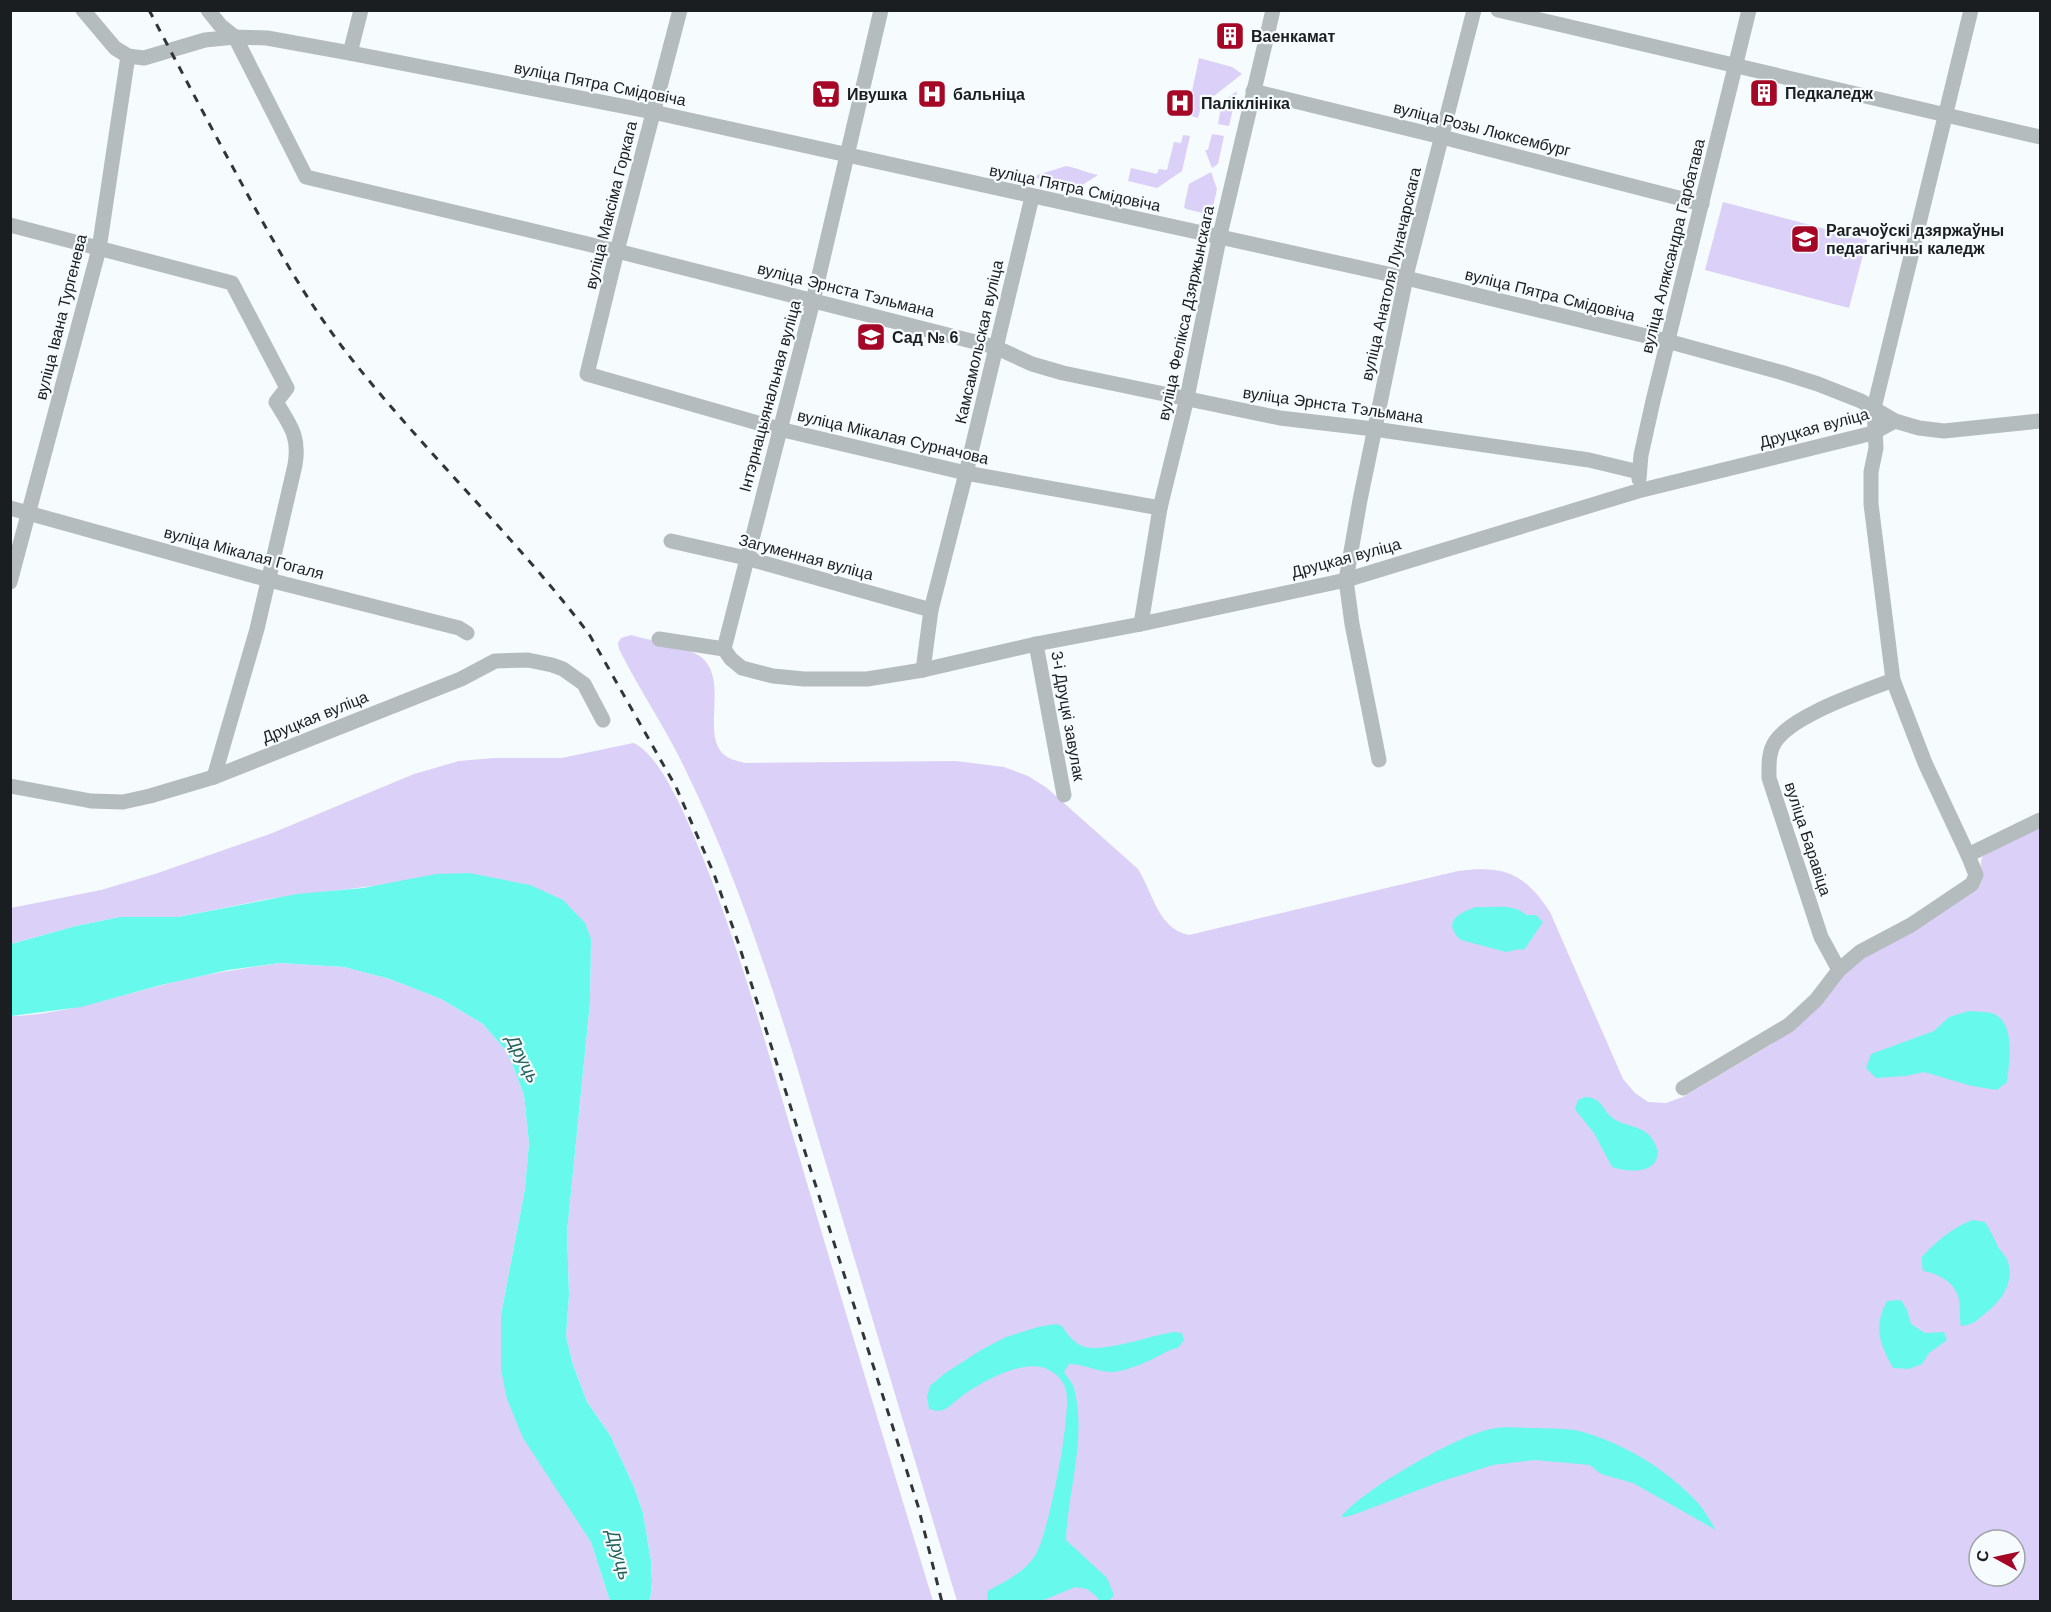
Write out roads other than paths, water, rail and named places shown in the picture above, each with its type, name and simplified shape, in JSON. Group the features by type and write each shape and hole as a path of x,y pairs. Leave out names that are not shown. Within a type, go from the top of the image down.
{"street":[{"path":"83,10 115,48 128,56"},
{"path":"207,10 235,37"},
{"path":"350,53 361,10"},
{"name":"вуліца Максіма Горкага","path":"587,374 680,10"},
{"name":"Інтэрнацыянальная вуліца","path":"723,649 813,301 881,10"},
{"name":"вуліца Фелікса Дзяржынскага","path":"1141,624 1160,508 1187,398 1219,239 1273,10"},
{"name":"вуліца Анатоля Луначарскага","path":"1379,760 1352,624 1346,580 1374,429 1406,278 1473,10"},
{"path":"1498,10 2040,136"},
{"name":"вуліца Аляксандра Гарбатава","path":"1638,491 1644,439 1749,10"},
{"path":"1683,1088 1789,1025 1816,1000 1839,970 1860,952 1911,925 1972,884 1976,875 1925,763 1893,680 1870,504 1871,472 1876,448 1874,408 1971,10"},
{"name":"вуліца Пятра Смідовіча","path":"128,56 144,58 205,40 235,37 267,39 653,112 1219,239 1406,278 1667,341 1818,384 1874,408 1895,421"},
{"name":"вуліца Эрнста Тэльмана","path":"235,37 306,177 617,251 995,347 1032,364 1063,373 1280,418 1589,460 1640,472"},
{"name":"вуліца Івана Тургенева","path":"10,582 99,249 128,56"},
{"name":"вуліца Розы Люксембург","path":"1254,91 1702,204"},
{"name":"Камсамольская вуліца","path":"923,670 931,610 1032,197"},
{"path":"10,225 232,284 288,388 276,402 291,425 296,437 297,452 257,629 213,777"},
{"name":"вуліца Мікалая Сурначова","path":"587,374 779,429 966,473 1160,508"},
{"name":"Друцкая вуліца","path":"723,649 742,668 774,676 804,679 867,679 923,670 1036,644 1346,580 1638,491 1874,433 1895,421 1919,428 1944,431 2040,421"},
{"name":"вуліца Мікалая Гогаля","path":"10,508 268,580 459,628 467,633"},
{"name":"Загуменная вуліца","path":"671,541 746,558 931,610"},
{"path":"659,639 723,649"},
{"name":"3-і Друцкі завулак","path":"1036,644 1064,795"},
{"name":"Друцкая вуліца","path":"10,786 91,801 123,802 213,777 461,679 495,661 535,661 563,669 584,684 603,720"},
{"name":"вуліца Баравіца","path":"1839,970 1821,937 1768,778 1769,754 1775,741 1788,728 1847,698 1893,680"},
{"path":"224,743 244,765"},
{"path":"1968,855 2040,820"}],"water":[{"name":"Друць","path":"469,873 530,885 563,900 585,923 591,939 590,1002 567,1232 569,1295 566,1336 573,1365 587,1402 610,1435 634,1487 643,1513 651,1561 650,1601 610,1601 591,1542 523,1438 507,1399 501,1370 501,1315 525,1189 529,1143 524,1095 508,1053 483,1024 441,999 390,979 344,967 280,963 228,970 161,985 81,1007 11,1016 11,944 76,926 120,917 178,917 297,894 363,888 436,874"},
{"path":"1476,907 1515,909 1526,915 1536,915 1543,922 1524,950 1506,952 1461,940 1455,934 1452,923 1455,919"},
{"path":"1969,1011 1994,1014 2006,1026 2009,1045 2007,1082 1997,1090 1972,1086 1924,1072 1876,1078 1866,1068 1871,1054 1934,1031 1949,1017"},
{"path":"1585,1097 1599,1102 1614,1119 1649,1135 1658,1152 1651,1166 1641,1170 1623,1170 1612,1167 1594,1133 1575,1109 1578,1100"},
{"path":"1972,1220 1985,1222 2007,1260 2010,1276 2006,1290 1993,1306 1976,1321 1961,1326 1956,1291 1944,1279 1923,1271 1921,1258 1944,1236"},
{"path":"1901,1300 1911,1324 1925,1333 1944,1332 1947,1340 1929,1353 1922,1364 1909,1369 1893,1368 1882,1343 1879,1327 1887,1301"},
{"path":"1056,1324 1062,1326 1076,1342 1091,1348 1114,1346 1174,1332 1182,1333 1184,1340 1178,1348 1125,1370 1107,1372 1069,1364 1064,1372 1074,1388 1079,1426 1066,1540 1107,1578 1114,1595 1109,1601 1100,1601 1087,1589 1075,1587 1044,1600 987,1601 988,1591 1028,1565 1042,1540 1063,1446 1066,1390 1062,1381 1049,1370 1028,1367 991,1378 943,1410 929,1409 927,1397 930,1386 981,1350 1006,1337"},
{"path":"1508,1427 1579,1431 1612,1442 1659,1469 1701,1506 1716,1530 1633,1483 1601,1474 1590,1465 1535,1460 1493,1465 1341,1517 1389,1479 1435,1452 1476,1433"}],"railway":[{"path":"149,10 261,219 314,306 343,348 403,421 529,561 589,634 676,787 714,874 738,942 918,1506 942,1602"}],"place":[{"name":"Ваенкамат","path":"1230,36"},
{"name":"Педкаледж","path":"1764,93"},
{"name":"Ивушка","path":"826,94"},
{"name":"бальніца","path":"932,94"},
{"name":"Паліклініка","path":"1180,103"},
{"name":"Рагачоўскі дзяржаўны педагагічны каледж","path":"1805,239"},
{"name":"Сад № 6","path":"871,337"}]}
